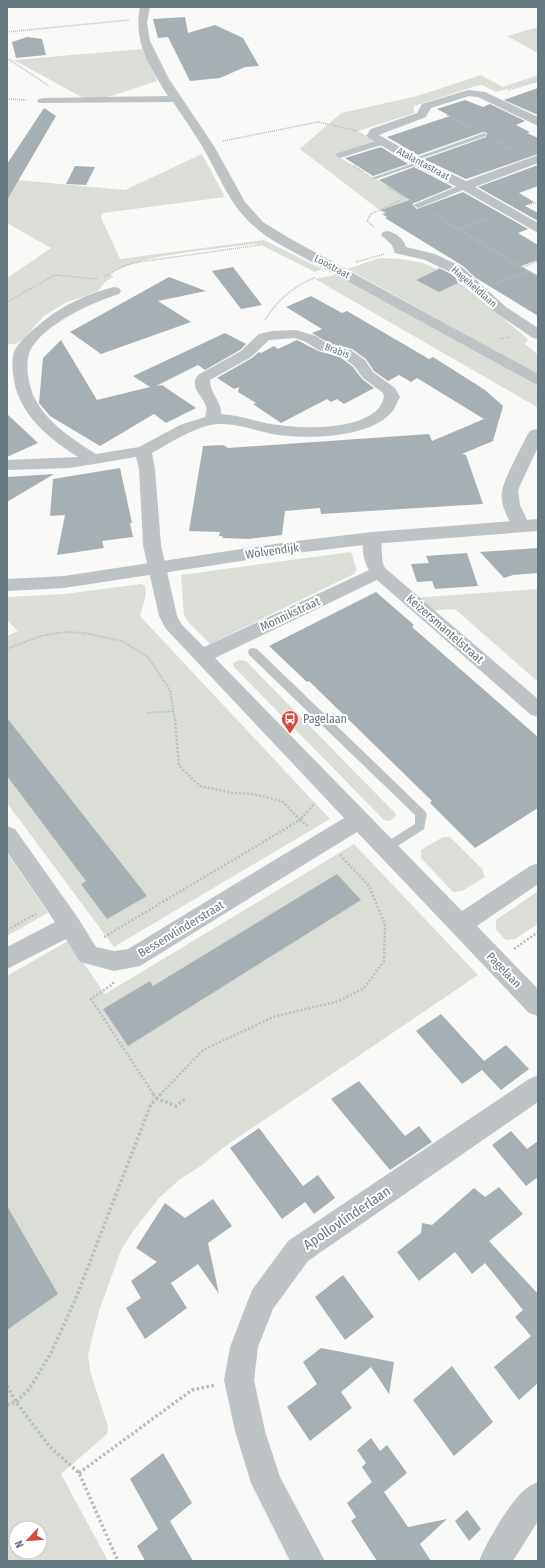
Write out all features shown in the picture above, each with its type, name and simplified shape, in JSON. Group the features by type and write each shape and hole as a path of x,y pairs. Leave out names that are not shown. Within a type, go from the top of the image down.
{"street":[{"name":"Loostraat","path":"145,7 141,20 144,38 151,54 176,99 207,144 239,203 256,222 268,232 538,380"},
{"path":"340,155 378,138 422,115 426,106 468,93 484,95 538,122"},
{"path":"43,101 176,99"},
{"name":"Atalantastraat","path":"378,138 415,161 465,186 538,229"},
{"path":"418,205 538,159"},
{"path":"388,235 398,243 400,250"},
{"name":"Hageheldlaan","path":"400,250 417,253 444,263 457,270 501,310 538,335"},
{"path":"94,460 65,441 42,420 27,400 22,386 20,373 22,352 39,332 66,310 114,291"},
{"name":"Brabis","path":"13,465 94,460 143,451 188,428 214,420 242,422 296,431 340,429 358,426 381,416 391,403 392,397 390,391 368,375 360,363 346,353 323,347 311,339 296,334 272,335 258,341 246,354 203,378 202,387 205,395 214,406 214,420"},
{"path":"7,350 22,352"},
{"path":"530,526 514,512 510,498 510,490 536,434"},
{"path":"13,465 65,441"},
{"path":"143,451 147,470 152,545 158,568"},
{"name":"Wolvendijk","path":"7,585 64,582 288,548 372,538 530,526"},
{"path":"372,538 374,564 379,572"},
{"name":"Pagelaan","path":"158,568 168,616 175,628 538,1005"},
{"name":"Monnikstraat","path":"202,656 379,572"},
{"name":"Keizersmantelstraat","path":"379,572 538,710"},
{"name":"Bessenvlinderstraat","path":"7,835 70,925 88,955 114,961 132,959 359,820"},
{"path":"460,925 538,872"},
{"path":"7,959 70,925"},
{"name":"Apollovlinderlaan","path":"309,1561 299,1546 266,1483 250,1431 239,1380 244,1347 262,1300 298,1251 538,1088"},
{"path":"495,1561 528,1508 538,1498"}],"lane":[{"path":"374,178 484,135"},
{"path":"253,652 421,814 420,826 386,848"}],"path":[{"path":"7,32 141,20"},
{"path":"7,58 71,101"},
{"path":"484,95 538,81"},
{"path":"207,144 318,122 378,138"},
{"path":"340,155 340,157 405,198 538,276"},
{"path":"388,235 370,224 367,221 368,218 371,214 405,198"},
{"path":"7,302 55,276 100,279 126,265 139,262 264,245"},
{"path":"258,341 265,322 275,303 296,286 337,269 400,250"},
{"path":"522,268 538,261"},
{"path":"479,291 528,271"},
{"path":"7,649 40,636 65,632 84,633 122,641 148,657 170,690 174,711 179,766 200,786 234,793 253,794 282,801 300,820 326,840 370,886 385,924 384,961 364,988 339,1001 273,1017 203,1050 151,1104 76,1298 51,1353 30,1388 16,1402 7,1405"},
{"path":"147,713 174,711"},
{"path":"85,949 300,820 317,801"},
{"path":"7,930 55,903"},
{"path":"496,962 538,932"},
{"path":"114,961 113,984 90,999 156,1098 176,1106 185,1099"},
{"path":"78,1473 192,1390 239,1380"},
{"path":"7,1386 16,1402 49,1446 78,1473 118,1561"}],"shaded area":[{"path":"538,27 538,53 507,36"},
{"path":"142,49 157,81 102,99 85,99 14,60"},
{"path":"481,75 503,87 538,75 538,81 496,92 482,85 476,86 414,106 414,113 358,131 375,141 334,154 411,200 382,212 300,149 341,113 417,96"},
{"path":"202,154 225,197 103,213 101,215 102,220 120,259 264,240 322,269 315,272 261,245 254,244 180,253 143,261 110,273 113,277 105,282 98,291 65,303 44,316 21,341 15,344 7,344 7,278 51,248 7,223 7,179 125,190"},
{"path":"379,258 401,259 423,263 445,273 465,287 528,339 525,344 538,355 538,375 348,269"},
{"path":"335,275 538,386 537,407 315,279"},
{"path":"351,552 357,570 354,574 210,644 189,623 184,615 181,575"},
{"path":"141,584 145,586 146,594 140,616 330,819 114,947 7,803 7,636 18,631 7,620 7,597 65,594"},
{"path":"538,589 538,682 455,609 426,611 411,598"},
{"path":"239,660 246,661 396,814 394,818 389,821 384,820 234,667 233,663"},
{"path":"443,837 450,837 482,869 485,877 462,891 453,892 421,858 421,850"},
{"path":"354,844 478,975 224,1147 202,1165 179,1180 159,1198 133,1231 121,1250 99,1311 88,1354 90,1371 108,1427 107,1434 61,1474 108,1561 7,1561 7,976 68,941 105,994"},
{"path":"7,853 48,913 7,936"},
{"path":"538,891 538,924 515,939 506,940 496,930 496,920"}],"building":[{"path":"185,17 188,33 215,25 243,38 259,66 245,67 220,78 190,81 168,37 158,38 153,19"},
{"path":"27,37 42,39 46,55 16,58 12,42"},
{"path":"538,88 538,115 504,100"},
{"path":"465,100 483,107 490,104 525,121 516,125 530,132 527,133 538,138 538,154 466,179 424,159 486,137 487,133 483,132 418,155 387,137 450,116 437,109"},
{"path":"44,108 56,116 7,200 7,164"},
{"path":"381,147 408,164 373,176 345,158"},
{"path":"538,165 538,186 519,193 534,202 525,206 538,213 538,221 478,187"},
{"path":"75,166 95,167 86,185 66,184"},
{"path":"414,167 453,187 412,204 417,209 463,192 528,229 518,233 538,245 538,260 521,266 538,276 538,316 476,278 463,266 385,218 387,217 382,214 386,213 381,210 410,200 379,180"},
{"path":"233,267 262,305 241,309 212,271"},
{"path":"437,267 451,274 460,282 439,292 416,280 439,269"},
{"path":"169,277 206,291 158,301 191,322 101,354 70,332"},
{"path":"311,296 342,313 347,311 429,359 433,357 485,390 503,406 493,441 462,454 466,455 483,504 321,514 320,508 285,511 282,535 248,539 222,538 223,536 219,536 220,532 189,531 203,446 223,445 228,448 429,434 432,441 484,419 417,378 411,382 399,375 388,381 374,371 366,359 352,349 329,343 312,333 322,329 286,307"},
{"path":"225,333 246,344 240,350 205,370 198,365 156,386 162,385 196,408 166,423 154,414 100,446 50,416 39,403 43,358 61,340 97,400 150,387 133,376"},
{"path":"297,340 318,351 340,357 353,367 362,379 374,388 344,404 337,399 331,402 327,399 281,423 253,404 256,403 238,392 239,387 234,389 217,378 252,358 259,352 261,353 274,346 278,349"},
{"path":"7,414 38,443 7,457"},
{"path":"120,468 132,523 130,523 133,537 102,541 104,548 57,555 65,515 50,516 53,479"},
{"path":"54,474 7,502 7,477"},
{"path":"538,548 538,573 513,575 504,578 480,552"},
{"path":"467,553 478,586 435,589 432,581 417,582 411,564 429,563 426,556"},
{"path":"376,592 414,625 412,627 538,737 538,808 475,848 430,803 432,801 309,681 307,682 269,646"},
{"path":"7,718 147,896 107,919 81,884 86,881 7,776"},
{"path":"337,874 361,900 128,1046 103,1009 150,981 153,986"},
{"path":"441,1014 484,1061 506,1045 529,1069 501,1090 482,1070 462,1084 416,1031"},
{"path":"359,1081 405,1136 419,1126 432,1142 390,1170 331,1099"},
{"path":"259,1128 303,1186 318,1175 335,1198 314,1214 305,1202 282,1219 230,1148"},
{"path":"511,1131 527,1149 538,1141 538,1177 526,1186 492,1145"},
{"path":"499,1187 523,1214 489,1241 538,1294 538,1383 519,1400 494,1367 531,1336 515,1317 523,1310 485,1263 472,1274 455,1252 419,1281 397,1252 421,1233 422,1223 432,1225 474,1188 485,1197"},
{"path":"213,1199 232,1226 208,1243 219,1294 198,1264 171,1283 187,1308 145,1339 126,1308 141,1298 131,1281 157,1262 136,1248 165,1203 185,1218"},
{"path":"7,1206 58,1294 7,1330"},
{"path":"343,1275 374,1317 345,1340 315,1297"},
{"path":"321,1348 394,1362 389,1394 371,1367 341,1392 352,1408 310,1441 287,1407 317,1384 303,1362"},
{"path":"452,1366 493,1422 454,1456 413,1400"},
{"path":"371,1438 380,1451 387,1445 407,1473 384,1492 408,1527 447,1519 420,1544 431,1561 377,1561 351,1521 356,1517 347,1503 372,1482 362,1467 366,1463 357,1450"},
{"path":"163,1453 192,1503 170,1521 193,1561 145,1561 137,1546 158,1529 130,1479"},
{"path":"467,1510 481,1529 469,1541 455,1521"}],"place":[{"name":"Pagelaan","path":"290,734"}]}
